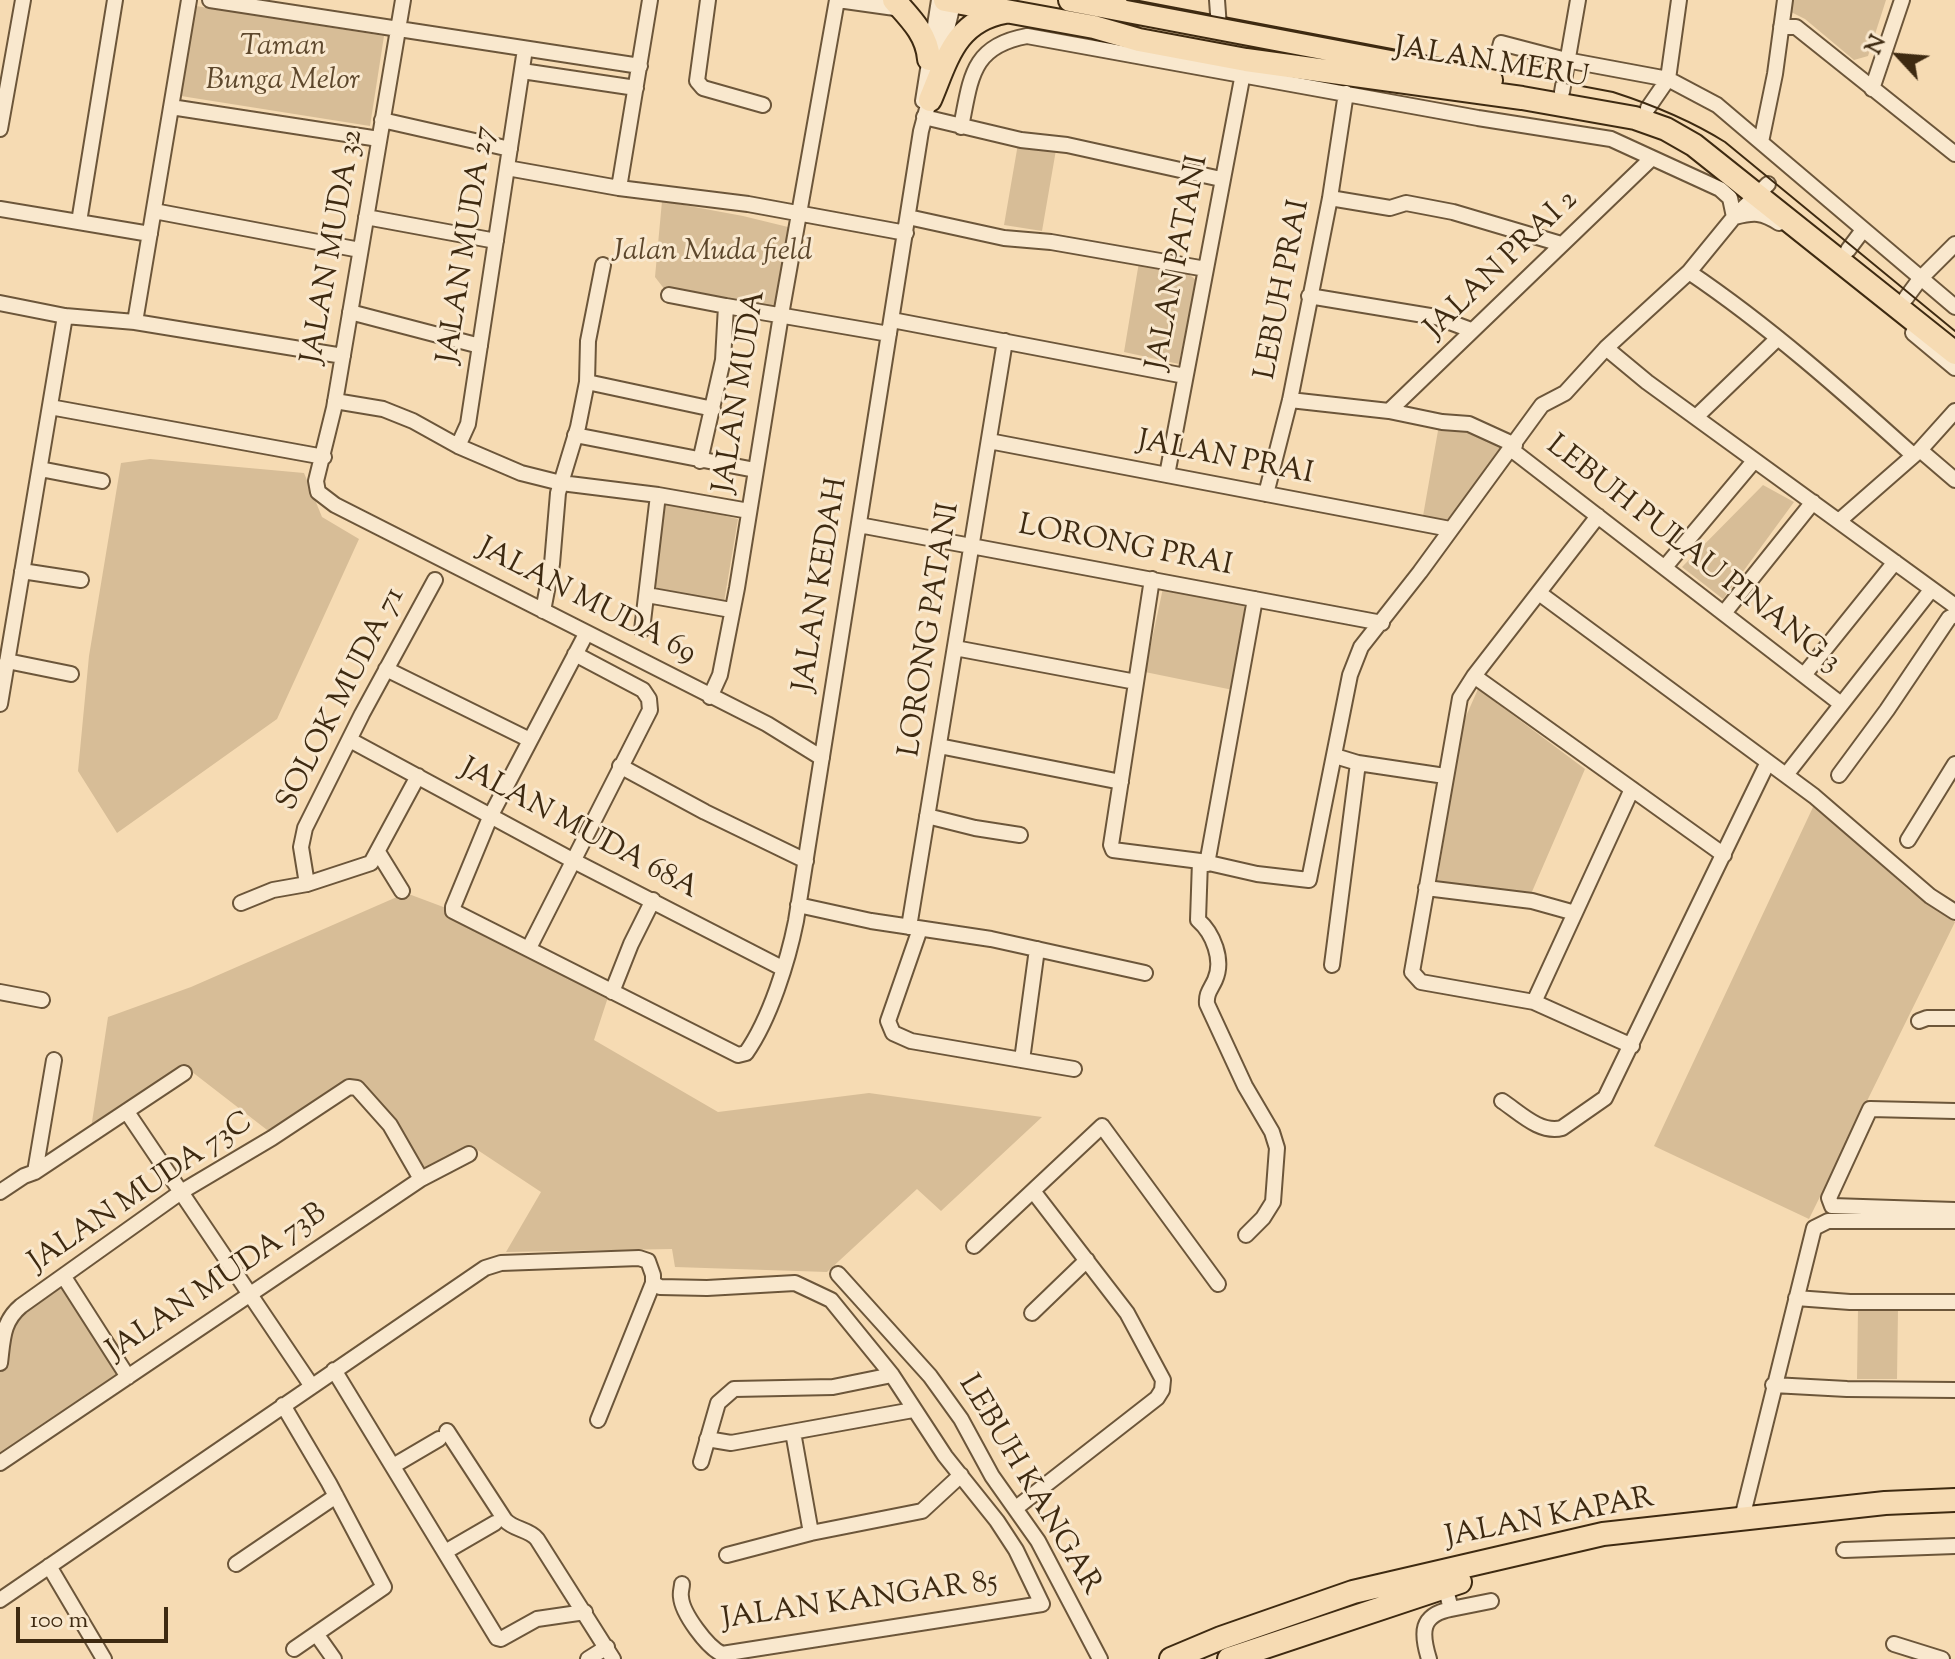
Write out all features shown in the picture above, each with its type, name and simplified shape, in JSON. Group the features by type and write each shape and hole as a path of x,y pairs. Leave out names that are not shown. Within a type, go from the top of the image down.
{"highway":[{"name":"JALAN MERU","path":"948,0 1057,22 1244,67 1352,84 1400,80 1635,118 1680,136 1729,173 1763,189 1807,234 1955,353"},
{"name":"JALAN MERU","path":"1070,0 1648,108 1683,121 1763,189 1848,250 1955,339"},
{"path":"898,5 928,44 929,59"},
{"path":"927,109 948,52 980,20 1008,12 1057,22"},
{"path":"1219,27 1222,37 1239,47 1352,84"},
{"name":"JALAN KAPAR","path":"1171,1659 1221,1638 1385,1584 1603,1534 1885,1503 1955,1500"},
{"name":"JALAN KAPAR","path":"1229,1659 1445,1586 1548,1560 1671,1538 1955,1513"}],"street":[{"path":"0,129 8,43 23,0"},
{"path":"79,222 115,0"},
{"path":"135,322 189,0"},
{"path":"210,0 273,5 398,29 640,66"},
{"name":"JALAN MUDA 32","path":"324,499 316,486 335,401 403,0"},
{"path":"619,188 650,0"},
{"path":"708,0 697,81 703,88 763,105"},
{"path":"838,0 898,5"},
{"name":"JALAN MUDA","path":"710,697 720,675 838,0"},
{"path":"948,0 929,59 923,98 927,109 961,127 1021,140 1067,145 1221,179"},
{"path":"927,109 948,0"},
{"path":"1217,0 1219,27"},
{"path":"1562,92 1578,0"},
{"path":"1648,108 1668,79 1679,0"},
{"path":"1761,142 1785,0"},
{"path":"1872,89 1902,0"},
{"path":"1781,27 1796,27 1955,154"},
{"path":"961,127 978,60 1005,40 1027,36 1244,67"},
{"path":"1491,80 1501,43 1566,60 1668,79 1717,105 1955,307"},
{"name":"JALAN MUDA 27","path":"458,446 468,424 525,49"},
{"name":"JALAN PATANI","path":"1167,475 1244,67"},
{"path":"522,71 636,88"},
{"path":"1398,104 1400,80"},
{"path":"1352,84 1398,104 1611,139 1727,194 1734,217"},
{"name":"LEBUH PRAI","path":"1266,494 1290,400 1352,84"},
{"path":"171,107 379,139"},
{"name":"JALAN KEDAH","path":"612,992 738,1055 746,1053 767,1012 791,945 927,109"},
{"path":"382,120 510,149"},
{"name":"JALAN PRAI 2","path":"1389,411 1652,158"},
{"path":"507,168 619,188 718,199 906,233"},
{"path":"1729,173 1741,198 1734,217"},
{"path":"1152,579 1111,845 1113,850 1309,880 1350,675 1361,647 1382,623 1542,405 1565,393 1606,348 1689,272 1734,217 1763,189"},
{"path":"1330,198 1390,208 1406,203 1561,244"},
{"path":"0,209 150,234"},
{"path":"154,211 360,250"},
{"path":"1734,217 1754,212 1765,214 1786,229 1807,234 1811,249 1955,368"},
{"path":"366,217 496,241"},
{"path":"908,217 1004,238 1051,242 1206,269"},
{"path":"1848,250 1863,230"},
{"path":"1906,298 1955,244"},
{"path":"543,611 561,483 587,382 588,341 603,265"},
{"path":"1689,272 1732,301 1917,453 1955,480"},
{"path":"669,295 781,315 1005,341 1185,376"},
{"path":"1309,296 1436,317 1471,330"},
{"path":"0,303 65,316 135,322 343,356"},
{"path":"700,461 723,360 726,306"},
{"path":"350,312 480,346"},
{"path":"0,704 65,316"},
{"path":"1696,417 1777,339"},
{"name":"LORONG PATANI","path":"1005,341 927,816 914,928 888,1021 890,1030 911,1041 1022,1060"},
{"path":"1606,348 1647,382 1955,606"},
{"path":"587,382 713,409"},
{"name":"LEBUH PULAU PINANG 3","path":"1290,400 1469,424 1513,447 1841,704"},
{"path":"335,401 383,409 521,473 561,483 658,495 749,511"},
{"path":"50,407 324,457"},
{"path":"1840,520 1917,453 1955,411"},
{"path":"575,435 755,470"},
{"name":"JALAN PRAI","path":"989,441 1450,529"},
{"path":"1665,567 1754,461"},
{"path":"40,469 102,481"},
{"path":"642,630 658,495"},
{"name":"JALAN MUDA 69","path":"324,499 767,724 822,758"},
{"path":"1724,613 1813,502"},
{"path":"1598,516 1460,698 1412,972 1421,982 1534,1002 1632,1046"},
{"name":"LORONG PRAI","path":"859,525 1382,623"},
{"path":"1804,675 1895,562"},
{"path":"22,571 81,580"},
{"name":"SOLOK MUDA 71","path":"307,884 302,837 386,669 433,584"},
{"path":"1786,775 1931,590"},
{"path":"1539,593 1814,796 1930,896 1955,912"},
{"path":"647,595 731,610"},
{"path":"1246,1235 1273,1202 1277,1148 1272,1132 1245,1086 1207,1004 1206,996 1219,968 1216,948 1198,920 1204,862 1255,599"},
{"path":"1839,775 1949,618 1955,615"},
{"path":"586,634 491,815 453,907 456,912 612,992 653,900"},
{"path":"955,648 1136,682"},
{"path":"529,948 650,710 649,699 643,690 575,654"},
{"path":"7,661 71,674"},
{"path":"386,669 530,740"},
{"path":"1474,676 1724,855"},
{"name":"JALAN MUDA 68A","path":"350,740 572,860 782,968"},
{"path":"939,746 1121,782"},
{"path":"1335,756 1358,763 1445,776"},
{"path":"1502,1101 1543,1128 1554,1130 1562,1128 1605,1098 1768,762"},
{"path":"1332,965 1358,763"},
{"path":"1908,840 1955,764"},
{"path":"620,766 806,861"},
{"path":"241,903 273,890 307,884 371,863 418,776"},
{"path":"1534,1002 1632,789"},
{"path":"927,816 1020,835"},
{"path":"378,852 402,891"},
{"path":"1426,888 1532,901 1575,913"},
{"path":"798,905 871,921 1037,949 1145,973"},
{"path":"1037,949 1022,1060 1074,1069"},
{"path":"0,992 42,1000"},
{"path":"1919,1021 1955,1018"},
{"path":"35,1172 54,1060"},
{"path":"0,1192 184,1073"},
{"name":"JALAN MUDA 73C","path":"0,1363 5,1327 10,1315 181,1192 352,1086 390,1125 421,1179"},
{"path":"1955,1111 1870,1109 1829,1198 1832,1206 1955,1210"},
{"path":"127,1112 311,1385"},
{"path":"974,1246 1102,1126 1218,1284"},
{"name":"JALAN MUDA 73B","path":"0,1463 421,1179 469,1154"},
{"path":"1016,1508 1157,1398 1163,1380 1127,1313 1033,1191"},
{"path":"1742,1518 1814,1228 1828,1221 1955,1221"},
{"path":"0,1600 311,1385 492,1265 639,1258 648,1261 653,1283 598,1420"},
{"path":"1032,1313 1087,1260"},
{"name":"LEBUH KANGAR","path":"838,1274 930,1376 961,1419 992,1476 1038,1541 1100,1659"},
{"path":"64,1277 128,1377"},
{"path":"653,1283 660,1287 707,1288 795,1283 831,1300 892,1375 913,1410 1016,1550 1042,1604 1061,1589"},
{"path":"1796,1298 1850,1302 1955,1302"},
{"path":"334,1370 499,1639 537,1619 585,1612"},
{"path":"701,1462 718,1403 734,1389 833,1387 892,1375"},
{"path":"1773,1385 1955,1390"},
{"path":"283,1405 384,1587 294,1649"},
{"path":"707,1439 731,1443 913,1410"},
{"path":"793,1432 811,1533"},
{"path":"393,1466 443,1435 505,1520 532,1533 585,1612 610,1653 588,1659"},
{"path":"727,1555 811,1533 922,1511 961,1475"},
{"path":"236,1564 336,1496"},
{"path":"445,1552 495,1523"},
{"path":"1844,1550 1955,1546"},
{"path":"49,1566 100,1658"},
{"name":"JALAN KANGAR 85","path":"682,1584 680,1599 703,1640 722,1654 1042,1604"},
{"path":"1445,1586 1451,1609"},
{"path":"1429,1659 1424,1642 1426,1624 1432,1615 1491,1601"},
{"path":"317,1635 334,1659"},
{"path":"1894,1644 1942,1659"}],"green space":[{"path":"1793,0 1886,0 1868,56 1854,60 1805,19 1791,12"},
{"name":"Taman Bunga Melor","path":"196,6 384,36 370,126 181,96"},
{"path":"1019,138 1057,144 1042,231 1004,225"},
{"name":"Jalan Muda field","path":"662,201 788,227 774,309 665,290 655,277"},
{"path":"1139,262 1186,272 1196,280 1179,364 1124,352"},
{"path":"1439,425 1464,428 1501,445 1501,452 1450,519 1430,520 1423,516"},
{"path":"150,459 304,473 322,517 359,539 277,719 117,833 78,771 89,656 121,463"},
{"path":"1763,485 1794,502 1723,599 1682,567"},
{"path":"663,501 738,519 724,602 653,587"},
{"path":"1163,588 1243,601 1246,616 1233,690 1145,672"},
{"path":"1478,689 1585,769 1531,894 1437,883 1463,723"},
{"path":"1814,805 1910,891 1955,922 1809,1219 1654,1146"},
{"path":"406,893 446,908 610,991 594,1040 718,1112 869,1093 1042,1117 941,1211 917,1189 827,1272 675,1267 672,1249 506,1252 541,1192 473,1147 424,1173 359,1087 271,1133 187,1068 90,1135 108,1017 191,987"},
{"path":"64,1277 128,1377 0,1463 0,1363 5,1327"},
{"path":"1858,1309 1898,1309 1897,1379 1857,1379"}],"tram line":[{"path":"1127,0 1613,92 1657,108 1725,142 1955,331"}]}
